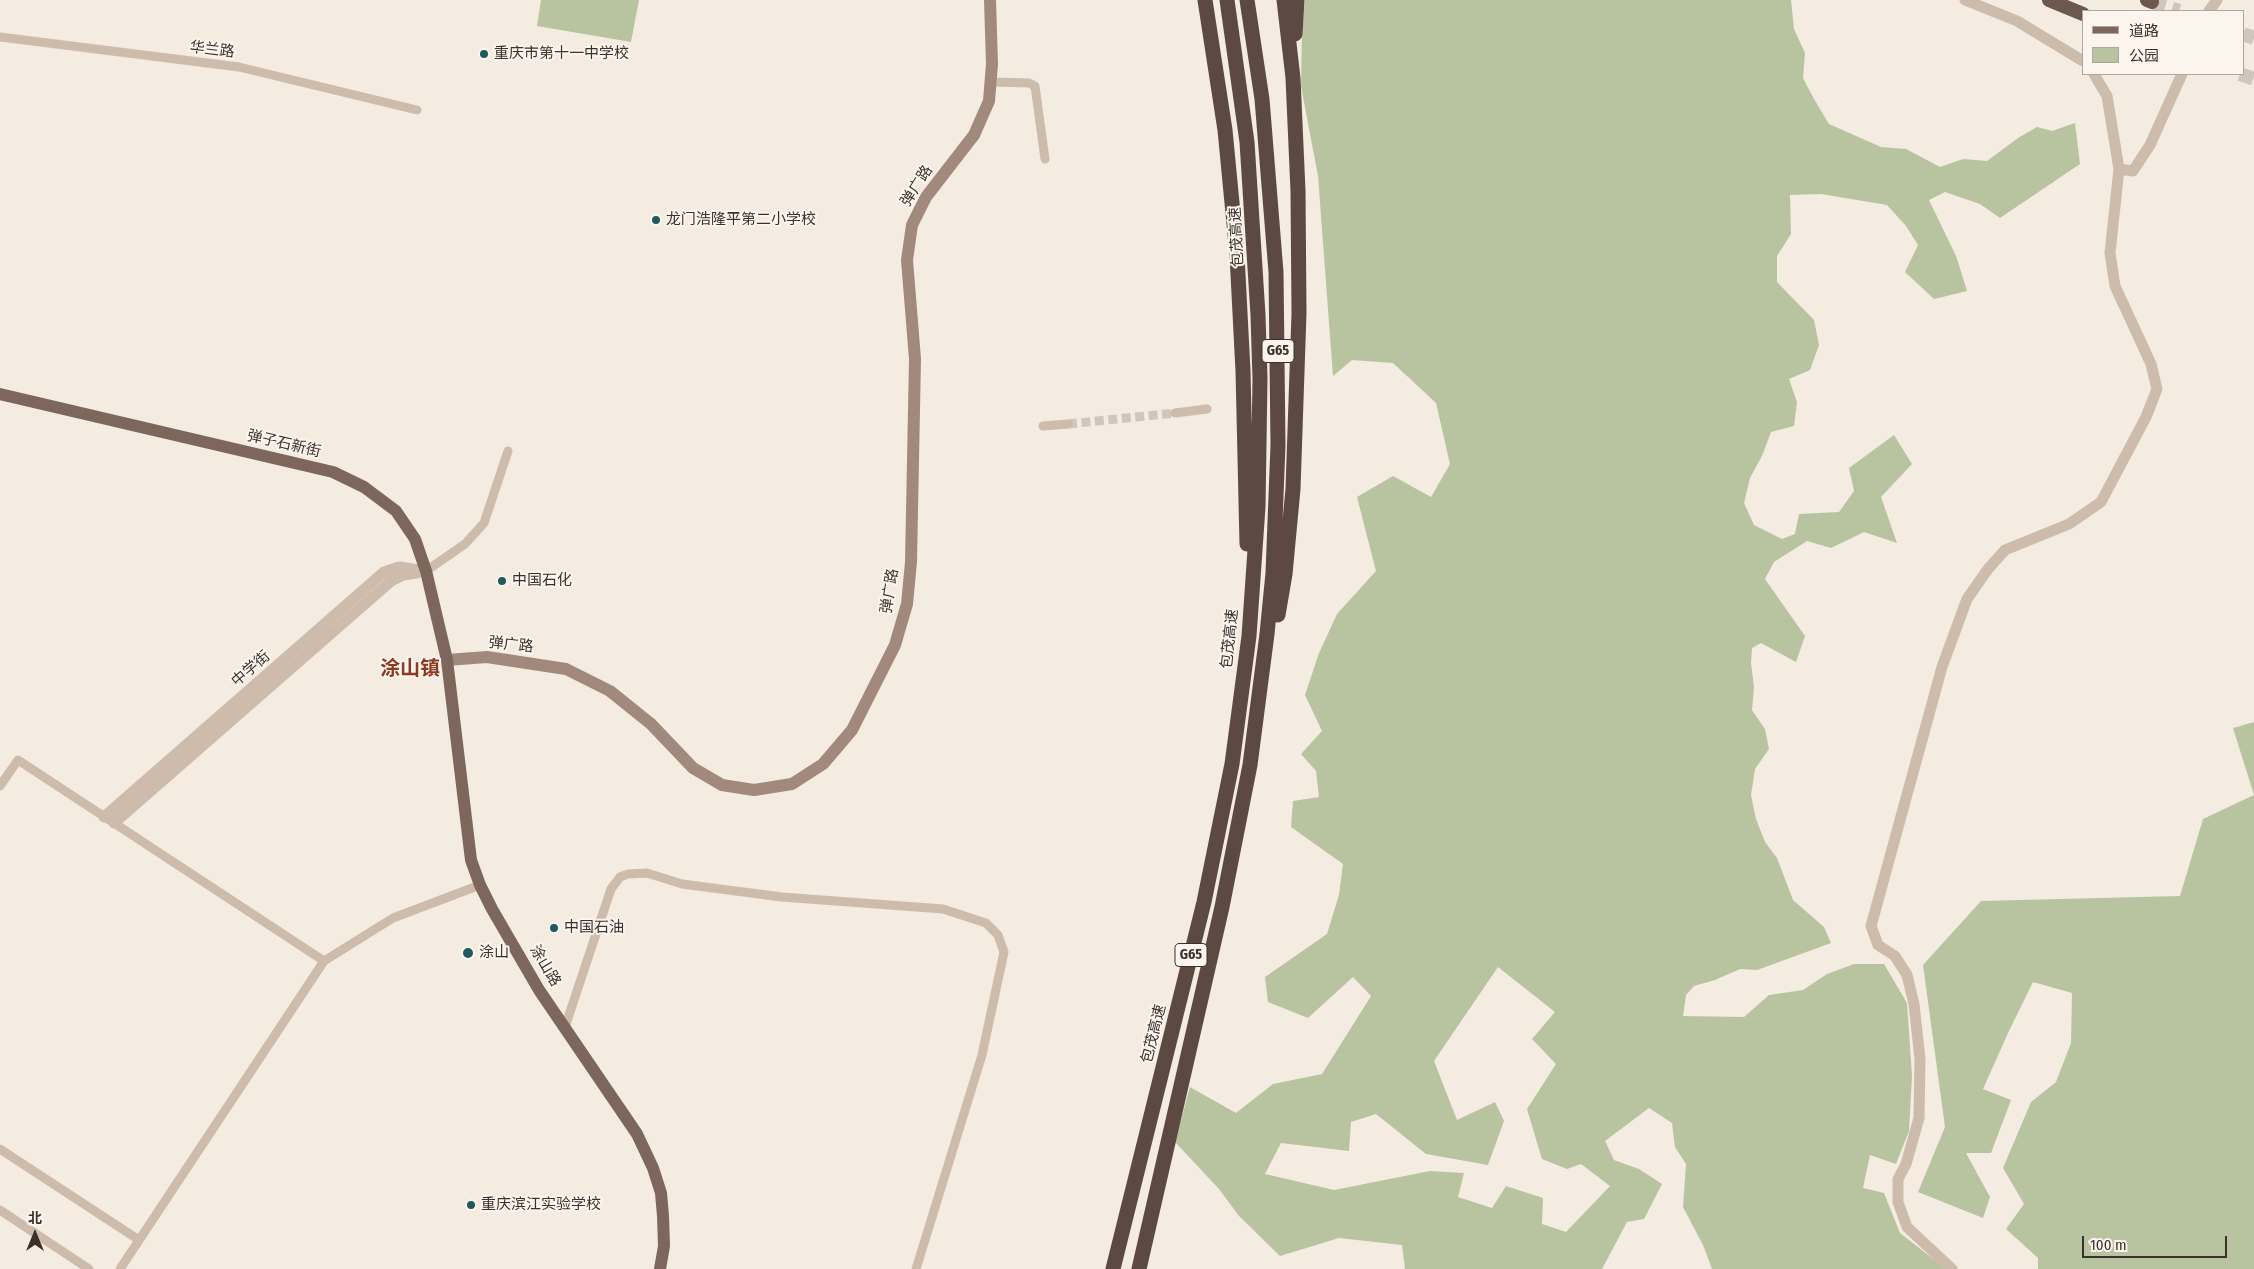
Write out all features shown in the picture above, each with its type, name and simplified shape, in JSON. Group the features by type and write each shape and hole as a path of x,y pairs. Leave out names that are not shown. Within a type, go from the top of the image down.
{"highway":[{"path":"1204,0 1225,130 1233,207 1241,324 1249,636"},
{"name":"包茂高速","path":"1113,1269 1204,902 1232,764 1249,636 1258,507 1260,379 1258,315 1248,151 1227,0"},
{"name":"G65","path":"1139,1269 1222,907 1250,765 1267,634 1276,522 1278,358 1276,272 1262,99 1247,0"},
{"path":"1259,702 1285,574 1294,480 1298,382 1299,265 1293,78 1284,0"},
{"path":"1293,78 1297,0"},
{"path":"2049,0 2082,14"}],"main road":[{"name":"弹广路","path":"447,660 487,657 566,669 610,691 650,724 693,768 722,785 754,790 792,784 823,764 852,730 895,645 907,604 911,562 915,359 907,260 912,225 926,197 974,134 989,101 991,82 990,0"},
{"name":"弹子石新街","path":"0,394 333,472 364,487 396,511 415,539 426,571 447,660"},
{"name":"涂山路","path":"447,660 471,860 480,885 539,990 637,1134 653,1168 661,1192 663,1216 664,1246 660,1269"}],"street":[{"path":"1965,0 2016,21 2082,61"},
{"name":"华兰路","path":"0,37 238,67 417,110"},
{"path":"1952,1269 1907,1227 1898,1202 1898,1179 1906,1164 1919,1118 1920,1059 1914,1004 1907,975 1895,956 1878,945 1871,926 1942,667 1967,600 1988,568 2005,550 2069,524 2101,502 2146,417 2156,389 2151,364 2115,286 2110,253 2119,169 2108,96 2095,75"},
{"path":"2119,169 2133,171 2150,145 2182,75"},
{"path":"991,82 1029,83 1035,86 1045,159"},
{"path":"1175,412 1207,409"},
{"path":"1043,426 1068,424"},
{"path":"426,571 465,544 484,523 508,451"},
{"name":"中学街","path":"109,820 384,572 399,567 426,571"},
{"path":"0,786 18,760 324,961"},
{"path":"565,1027 611,889 620,877 628,874 647,873 682,884 782,897 943,909 986,923 998,935 1004,952 982,1055 916,1269"},
{"path":"120,1269 324,961 393,918 480,885"},
{"path":"0,1149 138,1240"},
{"path":"0,1210 89,1269"}],"green space":[{"path":"541,0 639,0 631,42 537,26"},
{"path":"1305,0 1791,0 1794,29 1805,53 1803,78 1829,124 1881,147 1906,149 1940,167 1963,159 1987,161 2018,138 2037,127 2052,131 2075,123 2080,164 2000,218 1980,204 1945,192 1929,200 1956,256 1967,291 1934,299 1905,272 1918,245 1906,226 1887,205 1821,194 1790,195 1791,234 1777,256 1777,282 1814,320 1819,345 1810,370 1789,379 1797,402 1794,426 1771,432 1762,456 1750,478 1744,503 1754,525 1782,539 1795,534 1799,514 1839,512 1854,491 1849,468 1894,435 1912,464 1881,497 1897,543 1864,532 1831,548 1807,541 1774,562 1765,579 1805,636 1796,662 1761,643 1752,648 1751,663 1754,687 1752,710 1765,729 1769,749 1755,769 1751,795 1756,819 1765,842 1777,858 1793,900 1824,927 1831,943 1757,970 1740,969 1715,980 1694,986 1686,995 1683,1016 1744,1017 1769,995 1803,990 1827,974 1854,964 1884,964 1907,1003 1912,1076 1909,1131 1896,1164 1870,1155 1863,1188 1884,1193 1900,1233 1946,1269 1712,1269 1703,1245 1683,1207 1686,1164 1675,1147 1672,1123 1649,1108 1605,1141 1614,1160 1639,1169 1662,1184 1644,1219 1627,1222 1602,1269 1405,1269 1402,1245 1339,1238 1280,1256 1239,1216 1219,1189 1175,1142 1190,1087 1236,1113 1273,1084 1322,1074 1371,996 1353,977 1308,1018 1268,1002 1265,977 1327,934 1339,895 1343,864 1291,827 1293,801 1319,797 1316,771 1301,754 1322,731 1305,695 1319,653 1337,614 1376,571 1357,497 1393,476 1431,497 1450,464 1436,403 1393,363 1352,360 1333,376 1318,176 1301,86 1302,32","holes":["1498,967 1555,1012 1532,1039 1556,1064 1527,1109 1542,1159 1567,1169 1581,1164 1610,1186 1566,1232 1542,1224 1543,1198 1506,1186 1492,1208 1458,1197 1464,1173 1430,1171 1334,1190 1265,1174 1281,1143 1349,1151 1351,1122 1376,1114 1426,1154 1488,1165 1504,1121 1495,1102 1457,1120 1434,1061"]},
{"path":"2254,722 2254,795 2233,728"},
{"path":"2254,795 2254,1269 2038,1269 2038,1258 2006,1229 2024,1204 2003,1168 2031,1102 2056,1082 2071,1043 2072,993 2033,982 1983,1089 2011,1100 1991,1153 1966,1153 1990,1197 1983,1218 1918,1192 1945,1127 1923,965 1981,901 2180,896 2203,819"}],"tunnel":[{"path":"2152,2 2176,10"},
{"path":"2244,34 2254,38"},
{"path":"2243,75 2254,79"},
{"path":"1068,424 1175,413"}],"place":[{"name":"重庆市第十一中学校","path":"484,54"},
{"name":"龙门浩隆平第二小学校","path":"656,220"},
{"name":"中国石化","path":"502,581"},
{"name":"中国石油","path":"554,928"},
{"name":"涂山","path":"468,953"},
{"name":"重庆滨江实验学校","path":"471,1205"}],"district":[{"name":"涂山镇","path":"410,669"}]}
